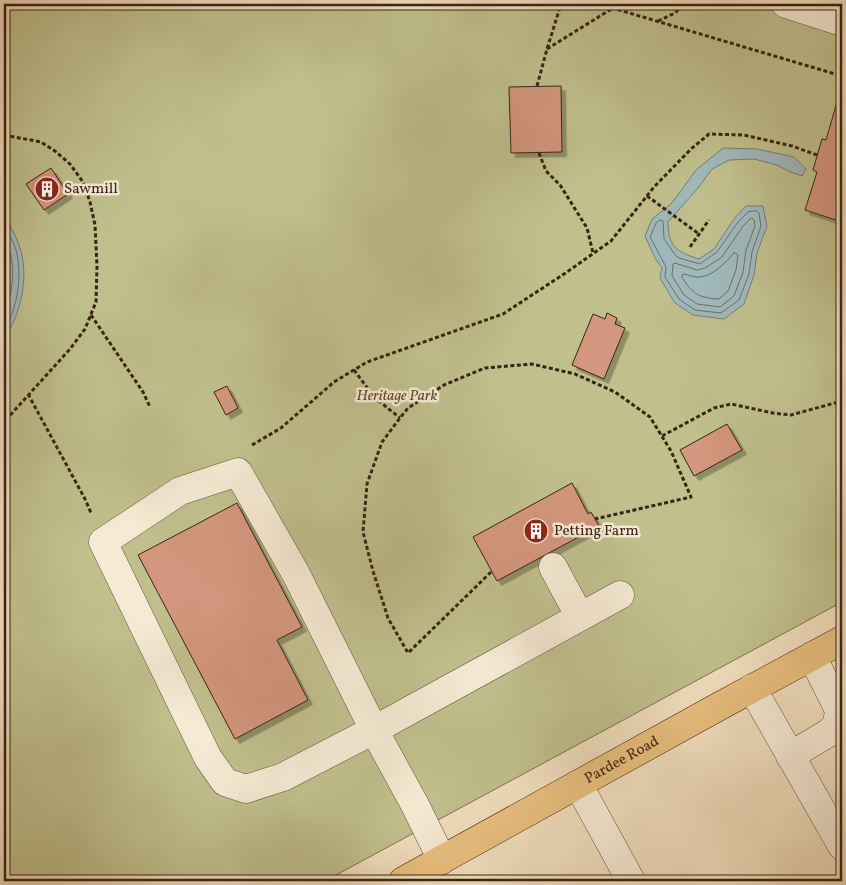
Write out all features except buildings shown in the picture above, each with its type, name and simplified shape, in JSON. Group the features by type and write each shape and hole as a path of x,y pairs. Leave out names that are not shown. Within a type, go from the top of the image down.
{"main road":[{"name":"Pardee Road","path":"425,873 578,784 842,640"}],"lane":[{"path":"786,4 842,22"},
{"path":"425,873 415,805 374,730 296,574 238,472 180,491 103,542 208,758 225,782 246,789 283,777 374,730 620,595"},
{"path":"553,567 580,617"},
{"path":"790,756 830,732 837,724 839,710 812,656"},
{"path":"752,688 842,846"},
{"path":"578,784 631,881"}],"path":[{"path":"537,86 561,4"},
{"path":"599,4 842,76"},
{"path":"658,22 676,13 684,4"},
{"path":"547,49 613,8"},
{"path":"250,445 281,428 334,382 367,362 503,314 593,254 611,240 654,187 691,149 709,134 744,135 792,146 818,155"},
{"path":"4,135 41,142 55,150 70,164 83,182 95,225 97,266 96,302 85,329 70,349 4,422"},
{"path":"539,153 546,171 560,184 587,228 593,254"},
{"path":"647,196 699,234"},
{"path":"690,248 709,220"},
{"path":"91,314 143,392 150,407"},
{"path":"491,572 408,653 388,618 363,532 367,484 382,442 400,418 408,408 444,385 485,368 532,364 575,374 615,392 650,417 671,451 691,497 595,519"},
{"path":"354,370 374,397 400,418"},
{"path":"28,394 86,499 103,542"},
{"path":"662,436 714,408 731,404 791,415 842,401"}],"green space":[{"name":"Heritage Park","path":"4,4 842,4 842,602 325,881 4,881"}],"water":[{"path":"723,148 757,149 794,157 806,169 802,176 777,165 754,159 729,160 712,169 668,222 668,230 675,247 685,254 699,259 714,249 734,219 746,206 763,206 767,226 757,253 754,275 744,304 724,319 693,315 675,303 660,278 662,268 645,236 652,219 671,204 696,170"},
{"path":"4,216 21,252 24,278 16,317 4,340"}],"place":[{"name":"Sawmill","path":"47,189"},
{"name":"Petting Farm","path":"536,531"}]}
